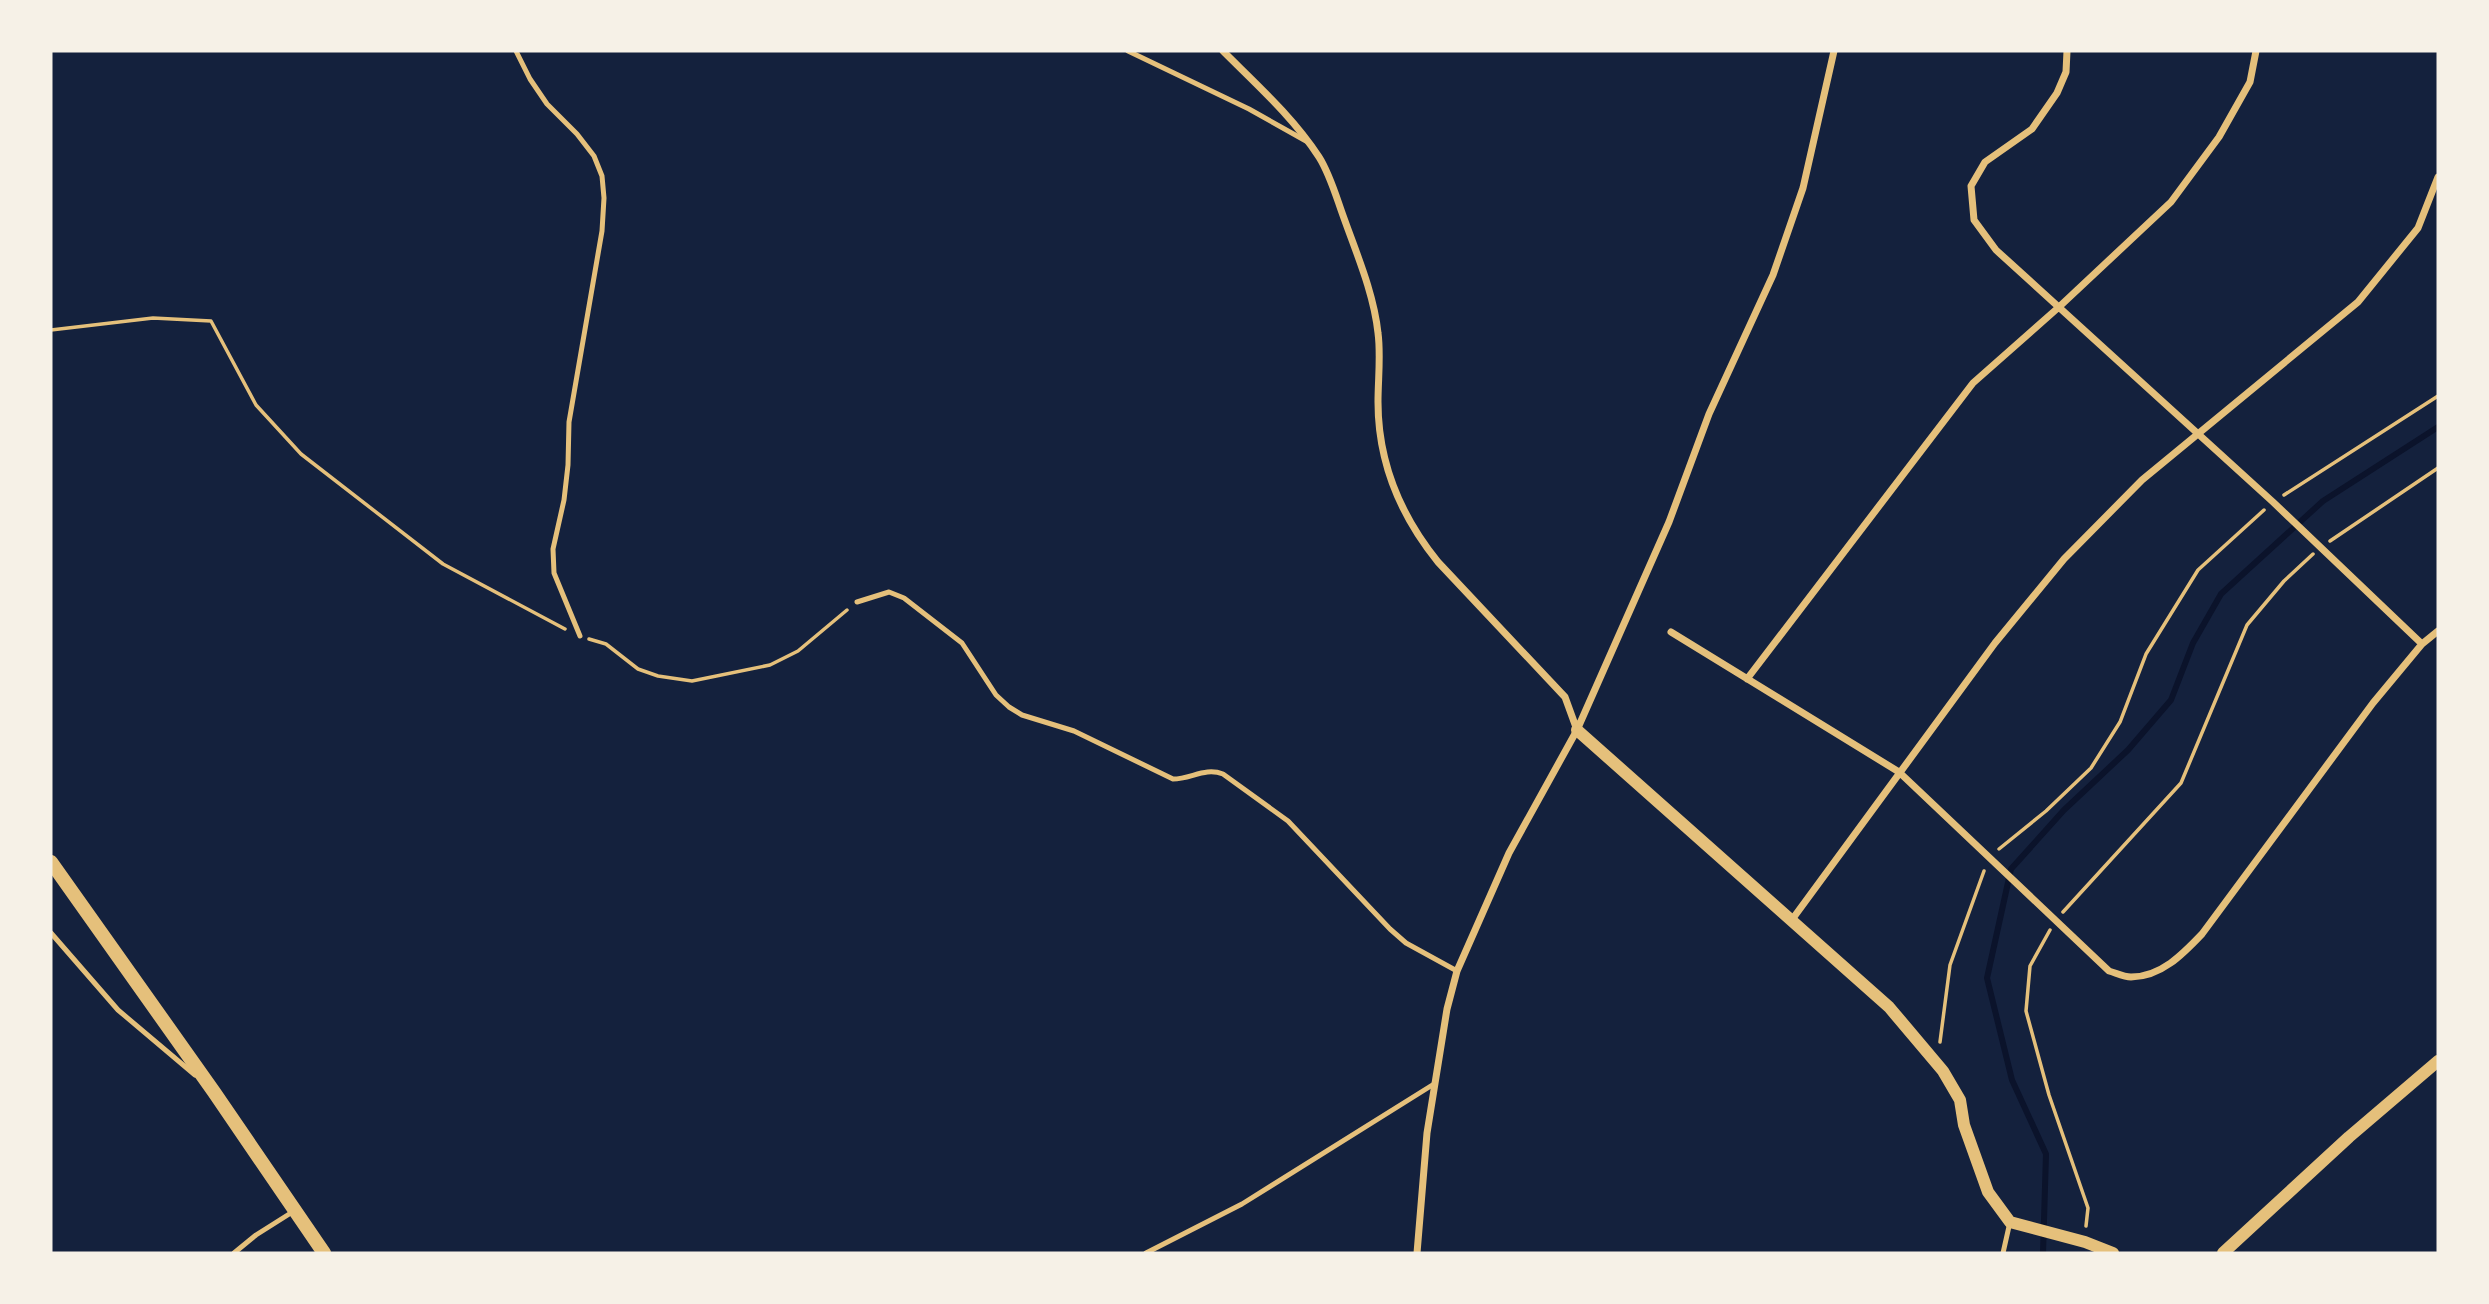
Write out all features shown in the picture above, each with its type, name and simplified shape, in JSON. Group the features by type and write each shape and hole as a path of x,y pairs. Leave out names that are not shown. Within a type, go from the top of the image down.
{"main road":[{"path":"51,862 214,1091 324,1253"}],"street":[{"path":"1223,51 1273,101 1308,142 1330,179 1359,259 1379,334 1379,434 1384,463 1397,497 1420,541 1565,697 1577,730 1889,1007 1937,1062 1960,1100 1964,1125 1988,1192 2015,1224 2113,1253"},
{"path":"1417,1253 1427,1133 1447,1009 1457,971 1509,853 1577,730 1669,522 1709,414 1773,275 1790,229 1816,139 1834,51"},
{"path":"2067,51 2066,72 2057,93 2032,129 1986,162 1971,186 1974,220 1996,250 2275,504 2422,644"},
{"path":"1747,679 1973,383 2171,202 2219,137 2250,82 2256,51"},
{"path":"1791,921 1996,643 2064,559 2142,480 2358,302 2418,228 2438,177"},
{"path":"1671,632 1899,772 2109,971 2130,977 2156,972 2184,953 2202,934 2373,703 2422,644 2438,631"},
{"path":"2223,1253 2349,1137 2438,1061"}],"lane":[{"path":"516,51 547,104 577,134 594,156 602,176 602,231 569,422 565,488 553,549 555,573 580,636"},
{"path":"1128,51 1250,109 1308,142"},
{"path":"857,602 889,592 904,598 962,643 996,695 1022,715 1074,731 1173,779 1185,779 1213,770 1223,775 1288,821 1406,943 1457,971"},
{"path":"51,933 118,1010 214,1091"},
{"path":"1146,1253 1254,1197 1434,1084"},
{"path":"234,1253 256,1235 294,1211"},
{"path":"2003,1253 2015,1224"}],"path":[{"path":"51,330 153,317 211,321 256,405 301,454 443,564 538,616 580,636 606,644 638,669 658,676 692,681 769,665 798,651 857,602"},
{"path":"1937,1062 1950,965 1989,858 2046,811 2091,768 2120,722 2146,654 2199,570 2275,504 2438,396"},
{"path":"2085,1245 2088,1208 2049,1095 2026,1011 2029,966 2055,921 2181,783 2247,625 2284,581 2321,547 2438,468"}],"waterway":[{"path":"2043,1253 2046,1154 2012,1080 1987,978 2011,869 2064,810 2128,750 2171,700 2193,643 2221,594 2323,501 2438,427"}]}
